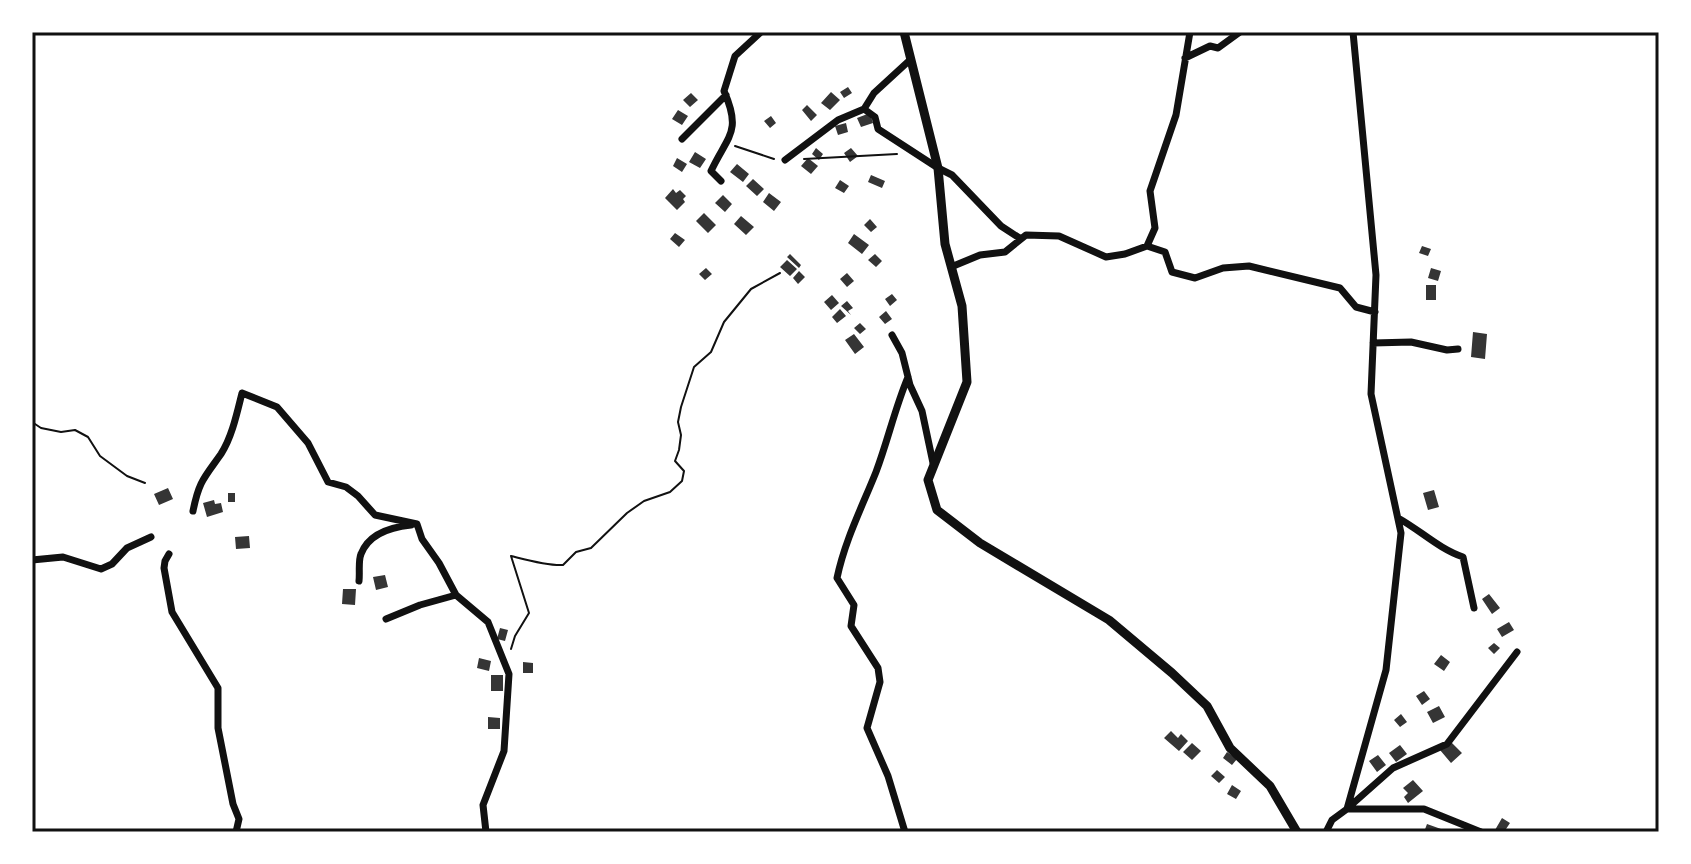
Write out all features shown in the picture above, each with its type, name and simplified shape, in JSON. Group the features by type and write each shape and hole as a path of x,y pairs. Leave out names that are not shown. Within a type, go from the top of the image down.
{"street":[{"path":"721,181 711,171 726,146 734,114 724,91 735,56 761,32"},
{"path":"904,32 938,168 945,244 962,306 967,382 928,480 937,510 980,543 1109,620 1172,673 1207,706 1230,748 1270,786 1297,832"},
{"path":"1147,246 1155,228 1150,191 1176,115 1190,32"},
{"path":"1185,58 1210,46 1218,48 1240,32"},
{"path":"1347,809 1386,670 1401,533 1371,394 1376,275 1353,32"},
{"path":"785,160 838,120 864,109 874,93 911,59"},
{"path":"682,139 726,95"},
{"path":"864,109 875,117 878,129 960,181 1001,226 1021,239"},
{"path":"951,267 980,255 1005,252 1026,235 1059,236 1106,257 1147,246 1165,252 1172,272 1195,278 1223,268 1249,266 1340,288 1356,307 1375,312"},
{"path":"892,335 902,353 922,411 933,463"},
{"path":"1373,343 1411,342 1447,350 1458,349"},
{"path":"905,832 888,776 867,728 880,682 878,668 851,626 854,605 850,594 837,578 841,558 877,468 908,377"},
{"path":"193,511 197,490 208,469 222,453 232,429 242,393 277,407 308,443 328,482 346,487 375,515 417,524"},
{"path":"1398,518 1449,552 1463,557 1474,608"},
{"path":"417,524 422,539 456,595 488,622 509,674 504,751 483,805 486,832"},
{"path":"359,581 361,553 375,536 389,528 417,524"},
{"path":"32,560 63,557 101,569 112,564 127,548 151,537"},
{"path":"169,554 164,568 172,612 218,688 218,728 233,804 239,819 236,832"},
{"path":"386,619 456,595"},
{"path":"1326,832 1332,820 1393,768 1447,744 1517,652"},
{"path":"1347,809 1424,809 1481,832"}],"path":[{"path":"726,146 741,146 769,158 785,160 914,152"},
{"path":"503,660 529,613 511,556 540,560 551,566 563,565 576,552 591,548 627,513 644,501 670,492 682,481 684,471 675,461 681,435 678,422 694,367 711,352 724,322 751,289 780,273"},
{"path":"32,422 41,428 61,432 75,430 88,437 100,456 120,472 145,483"}],"building":[{"path":"848,87 852,93 844,98 840,92"},
{"path":"831,92 840,100 830,110 821,103"},
{"path":"691,93 698,100 690,107 683,100"},
{"path":"807,105 817,115 811,121 802,110"},
{"path":"678,110 688,116 682,125 672,119"},
{"path":"870,113 873,123 861,127 857,118"},
{"path":"771,116 776,123 770,128 764,121"},
{"path":"846,123 848,132 838,135 835,126"},
{"path":"816,148 823,154 819,160 812,154"},
{"path":"851,148 858,156 850,162 844,153"},
{"path":"695,152 706,159 700,168 689,162"},
{"path":"677,158 687,164 682,172 673,166"},
{"path":"808,158 818,166 811,174 801,166"},
{"path":"737,164 749,174 743,182 730,172"},
{"path":"871,175 885,181 882,188 868,182"},
{"path":"753,179 764,189 757,196 746,186"},
{"path":"840,180 849,186 844,193 835,188"},
{"path":"673,189 676,193 680,190 686,196 683,199 685,202 677,210 665,198"},
{"path":"769,193 781,202 774,211 763,202"},
{"path":"723,195 732,204 725,212 715,203"},
{"path":"704,213 716,225 708,233 696,221"},
{"path":"741,216 754,227 746,235 734,224"},
{"path":"870,219 877,227 871,232 864,225"},
{"path":"675,233 685,240 679,247 670,239"},
{"path":"854,234 869,245 862,254 848,243"},
{"path":"1422,246 1431,249 1428,256 1419,253"},
{"path":"790,254 801,265 799,268 787,257"},
{"path":"875,254 882,261 876,267 868,260"},
{"path":"787,260 797,269 790,276 780,267"},
{"path":"706,268 712,274 705,280 699,274"},
{"path":"1431,268 1441,271 1438,281 1428,278"},
{"path":"799,271 805,277 798,284 793,278"},
{"path":"847,273 854,281 847,287 840,279"},
{"path":"1426,285 1436,285 1436,300 1426,300"},
{"path":"892,294 897,300 890,306 885,299"},
{"path":"832,295 839,303 831,310 824,302"},
{"path":"847,301 853,308 848,311 851,315 841,306"},
{"path":"840,309 846,316 837,323 832,317"},
{"path":"886,311 892,319 885,324 879,317"},
{"path":"860,323 866,329 860,334 854,328"},
{"path":"1473,332 1487,334 1485,359 1471,357"},
{"path":"854,334 864,347 855,354 845,340"},
{"path":"168,488 173,499 159,505 154,494"},
{"path":"1434,490 1439,507 1428,510 1423,493"},
{"path":"228,493 235,493 235,502 228,502"},
{"path":"214,500 215,504 221,503 223,512 207,517 203,503"},
{"path":"249,536 250,548 236,549 235,537"},
{"path":"385,575 388,587 376,590 373,577"},
{"path":"343,589 356,589 355,605 342,604"},
{"path":"1489,594 1500,608 1492,614 1482,599"},
{"path":"1509,622 1514,630 1502,637 1497,629"},
{"path":"500,628 508,630 505,641 497,639"},
{"path":"1494,643 1500,648 1494,654 1488,648"},
{"path":"1441,655 1450,662 1444,671 1434,664"},
{"path":"479,658 491,661 489,671 477,668"},
{"path":"523,662 533,663 533,673 523,673"},
{"path":"491,675 503,675 503,691 491,691"},
{"path":"1424,691 1430,699 1422,705 1416,696"},
{"path":"1439,706 1445,717 1433,723 1427,712"},
{"path":"1401,714 1407,722 1400,727 1394,720"},
{"path":"488,717 500,718 500,729 488,729"},
{"path":"1171,731 1178,738 1181,734 1188,741 1179,751 1164,738"},
{"path":"1450,741 1462,753 1451,763 1440,750"},
{"path":"1192,743 1201,751 1192,760 1183,752"},
{"path":"1400,745 1407,754 1396,762 1389,753"},
{"path":"1227,752 1237,759 1232,765 1223,758"},
{"path":"1378,755 1386,765 1377,772 1369,761"},
{"path":"1217,770 1225,777 1219,783 1211,776"},
{"path":"1413,780 1423,791 1408,803 1404,797 1408,793 1403,788"},
{"path":"1232,785 1241,791 1236,799 1227,794"},
{"path":"1502,818 1510,823 1504,832 1498,832 1495,830"},
{"path":"1427,824 1441,829 1440,832 1424,832"}]}
